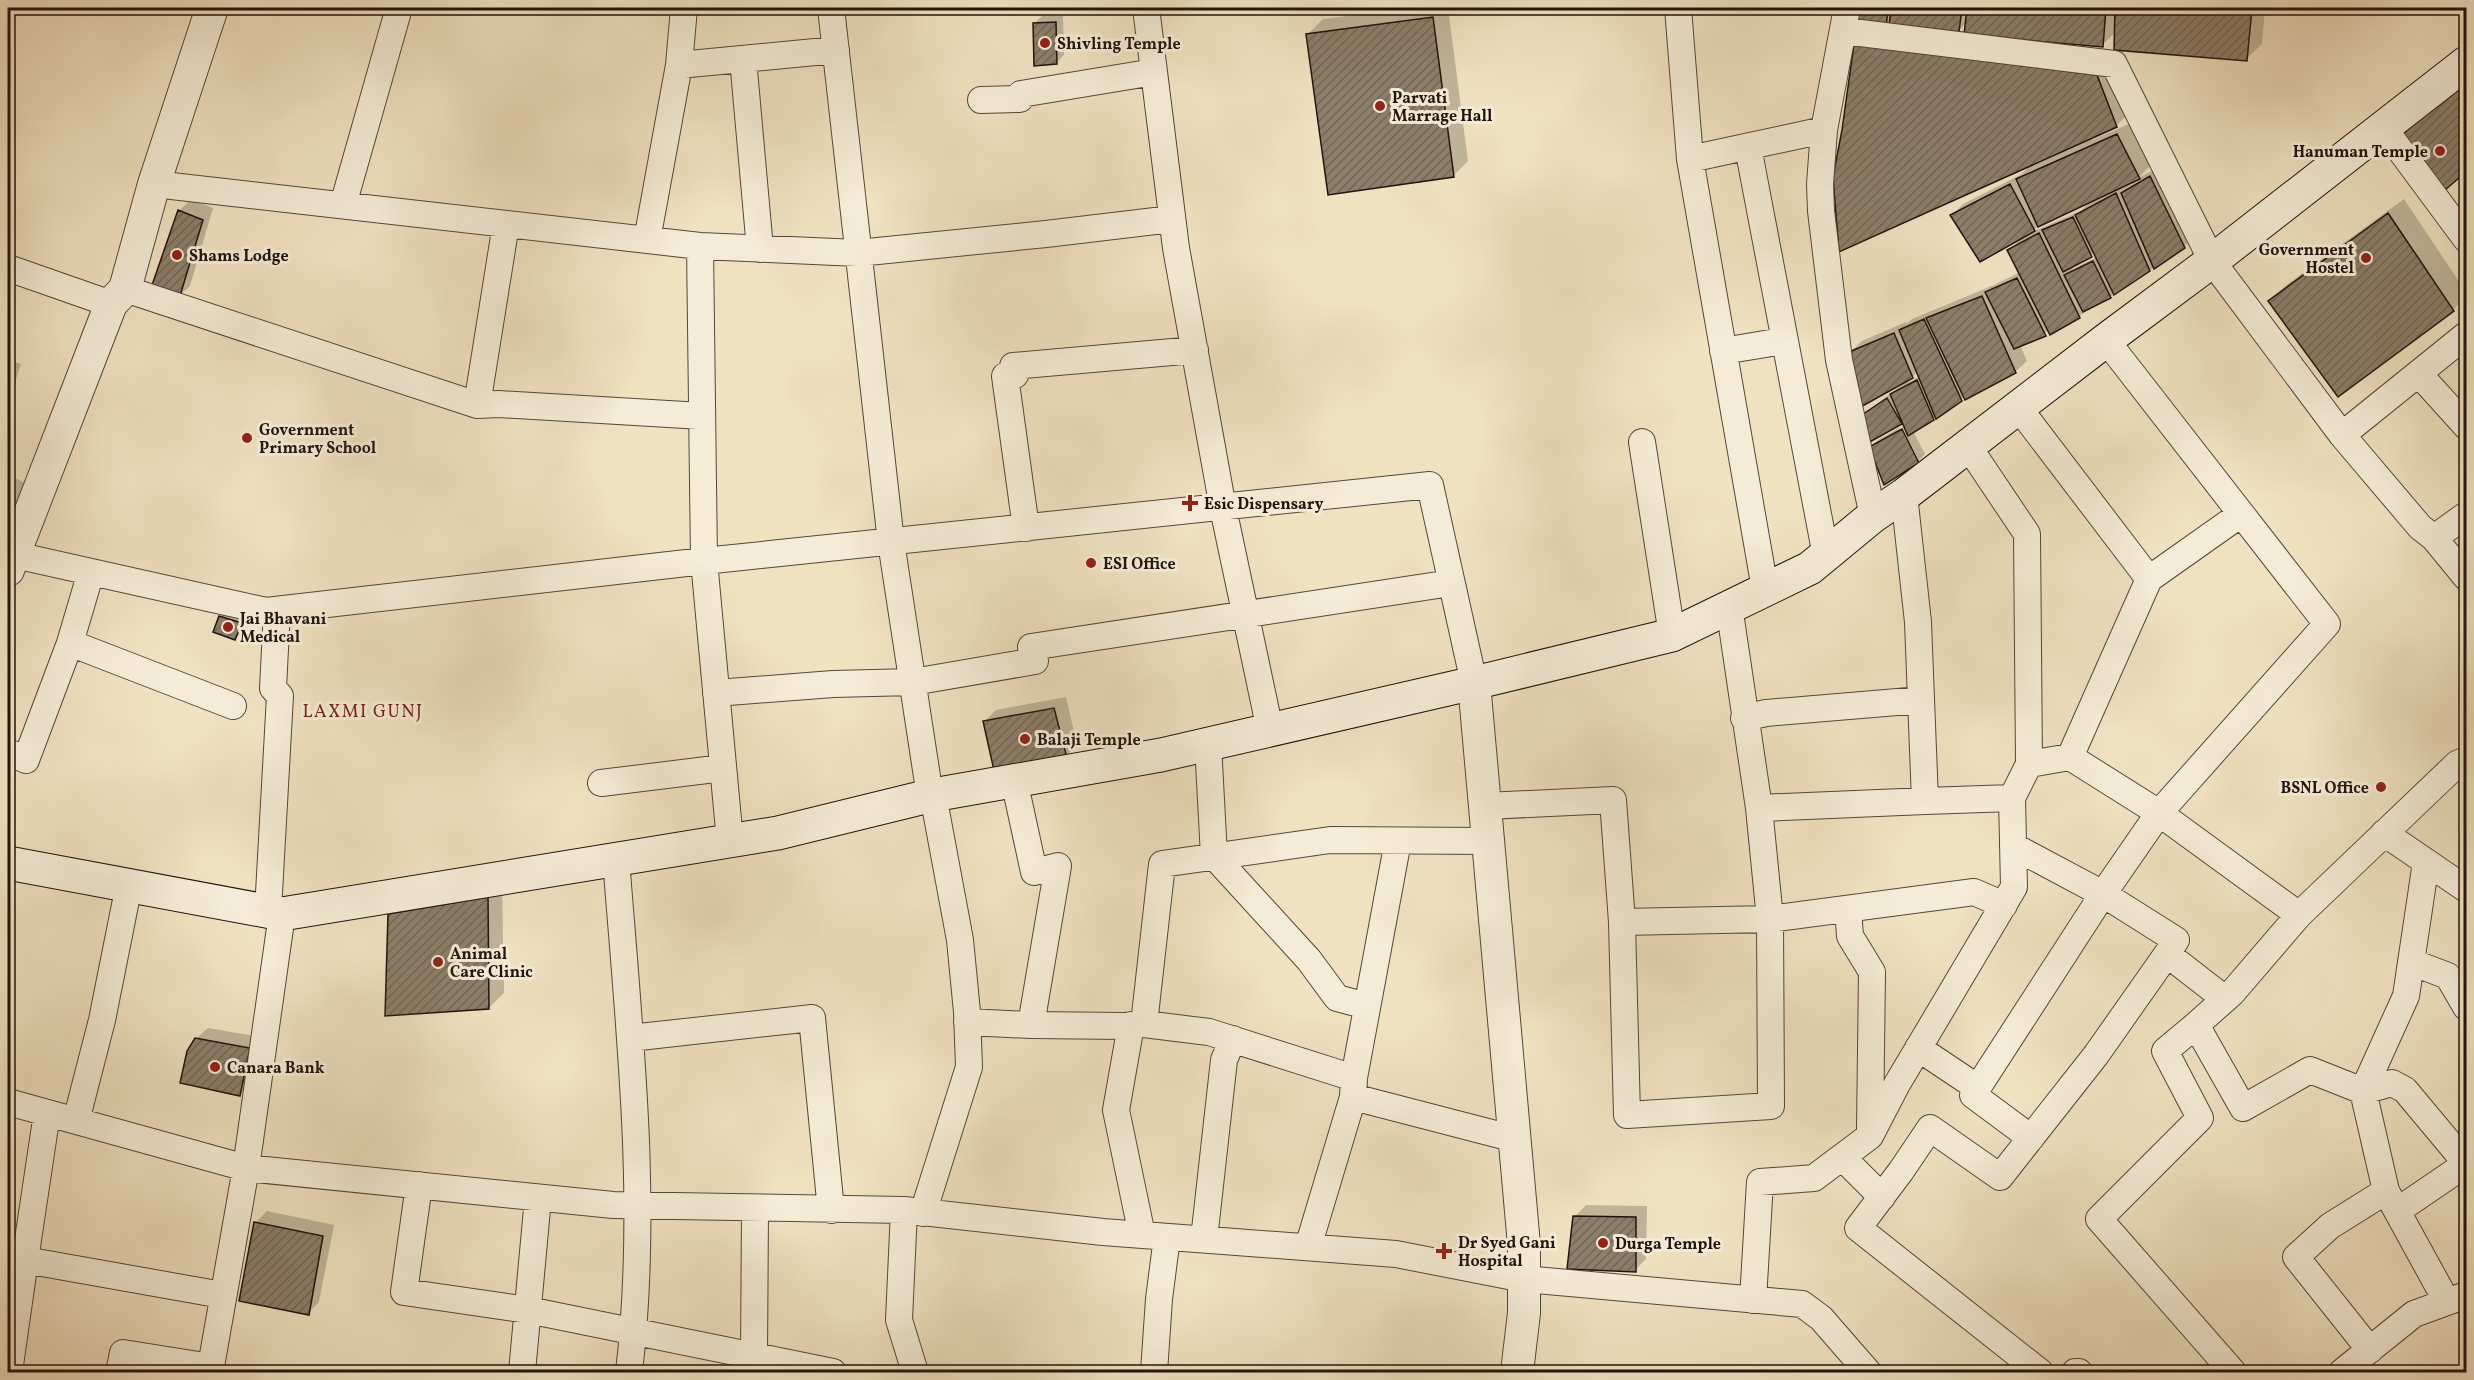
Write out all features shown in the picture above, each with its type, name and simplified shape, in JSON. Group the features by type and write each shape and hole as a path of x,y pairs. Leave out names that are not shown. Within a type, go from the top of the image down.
{"main road":[{"path":"8,863 275,912 778,833 931,796 1161,755 1672,635 1810,568 1873,516 1904,495 2212,261 2466,63"}],"street":[{"path":"212,8 118,296 11,563 91,572 266,611 704,561 1430,485 1474,683 1524,1245 1524,1313 1517,1372"},
{"path":"343,205 399,8"},
{"path":"647,240 679,65 684,8"},
{"path":"831,8 891,542 931,796 960,940 967,1022 969,1067 914,1212 899,1320 915,1372"},
{"path":"1146,8 1172,219 1194,350 1223,508 1270,730"},
{"path":"1678,8 1690,159 1765,589"},
{"path":"1873,516 1839,360 1821,211 1820,184 1824,130 1845,19 2114,64 2212,261 2342,435 2466,577"},
{"path":"679,65 836,50"},
{"path":"743,59 760,249"},
{"path":"981,99 1020,99 1021,94 1154,72"},
{"path":"2383,127 2466,239"},
{"path":"1690,159 1824,130"},
{"path":"1748,147 1826,556"},
{"path":"154,184 700,246 858,253 1172,219"},
{"path":"477,405 506,224"},
{"path":"700,246 704,561 730,841"},
{"path":"8,268 118,296 477,405 499,404 702,416"},
{"path":"2342,435 2466,335"},
{"path":"1723,351 1784,340"},
{"path":"2031,1138 1973,1095 2103,894 2159,813 2327,624 2106,340"},
{"path":"1026,528 1005,376 1015,375 1013,366 1194,350"},
{"path":"2419,374 2466,426"},
{"path":"2018,407 2149,579"},
{"path":"1642,442 1672,635"},
{"path":"1754,1300 1760,1182 1814,1178 1870,1136 1918,1048 2014,887 2012,798 2029,764 2027,534 1968,446"},
{"path":"1904,495 1918,622 1925,801"},
{"path":"2070,757 2149,579 2241,514"},
{"path":"2434,538 2466,514"},
{"path":"8,752 26,760 70,643 91,572"},
{"path":"716,693 832,684 913,682 1035,662 1031,647 1451,583"},
{"path":"1486,806 1613,800 1622,922 1627,1114 1771,1106 1770,919 1758,808 1729,606"},
{"path":"119,1372 123,1353 210,1370 246,1168 275,912 280,696 273,688 277,610"},
{"path":"70,643 233,706"},
{"path":"1744,718 1766,712 1921,700"},
{"path":"1208,744 1214,856 1309,960 1337,998 1367,1006"},
{"path":"2029,764 2070,757 2159,813 2300,915"},
{"path":"2233,1372 2099,1219 2200,1118 2165,1051 2226,999 2300,915 2457,764 2466,760"},
{"path":"601,783 723,768"},
{"path":"1014,780 1034,872 1058,866 1031,1025"},
{"path":"1758,808 2012,798"},
{"path":"2384,833 2466,889"},
{"path":"1154,1372 1159,1299 1155,1236 1116,1110 1138,1024 1162,864 1330,840 1489,841"},
{"path":"1308,1247 1353,1087 1398,841"},
{"path":"2013,846 2103,894 2176,940 2096,1055 2000,1177 1930,1128 1858,1228 2040,1372"},
{"path":"616,859 630,1038 639,1206 634,1331 629,1372"},
{"path":"2342,1372 2414,1314 2457,1298 2391,1201 2363,1091 2406,996 2426,862"},
{"path":"76,1121 102,1020 129,885"},
{"path":"1622,922 1770,919 1974,892 2004,905"},
{"path":"1848,909 1850,936 1872,972 1870,1136"},
{"path":"2167,954 2226,999"},
{"path":"2411,962 2448,976 2466,1007"},
{"path":"630,1038 813,1018 831,1210"},
{"path":"967,1022 1031,1025 1138,1024 1209,1032 1233,1039 1353,1087 1515,1139"},
{"path":"2196,1025 2243,1108 2310,1070 2363,1091 2392,1083 2406,1090 2466,1164 2391,1201 2330,1226 2296,1257 2370,1350"},
{"path":"1204,1239 1224,1060 1233,1039"},
{"path":"1918,1048 1978,1088"},
{"path":"8,1102 246,1168 639,1206 914,1212 1155,1236 1396,1254 1524,1279 1802,1304 1821,1318 1868,1372"},
{"path":"9,1372 46,1113"},
{"path":"1842,1157 1882,1197"},
{"path":"419,1185 404,1292 528,1310 754,1357 793,1369 833,1372"},
{"path":"522,1372 538,1198"},
{"path":"754,1357 755,1209"},
{"path":"25,1260 222,1295"}],"building":[{"path":"1855,8 1888,8 1886,28 1854,22"},
{"path":"1891,8 1962,8 1959,32 1889,26"},
{"path":"1967,8 2106,8 2103,47 1964,35"},
{"path":"2115,8 2252,8 2247,61 2114,50"},
{"name":"Parvati Marrage Hall","path":"1433,17 1454,177 1328,195 1306,34"},
{"name":"Shivling Temple","path":"1056,22 1057,64 1034,66 1033,23"},
{"path":"1854,44 2097,75 2117,127 1839,252 1833,177"},
{"name":"Hanuman Temple","path":"2466,83 2466,172 2445,190 2396,129"},
{"path":"2117,134 2140,179 2038,227 2016,179"},
{"path":"2150,176 2185,248 2154,269 2121,193"},
{"path":"2010,184 2035,231 1980,262 1950,215"},
{"path":"2116,193 2150,271 2114,295 2075,215"},
{"name":"Shams Lodge","path":"178,210 203,220 179,299 150,291"},
{"path":"2388,213 2454,311 2338,397 2268,301"},
{"path":"2073,217 2092,257 2063,272 2042,230"},
{"path":"2039,233 2080,318 2050,335 2007,250"},
{"path":"2093,261 2111,298 2083,312 2064,275"},
{"path":"2017,278 2046,336 2014,349 1985,292"},
{"path":"1982,296 2016,373 1965,400 1926,318"},
{"path":"1924,319 1962,401 1936,419 1899,330"},
{"path":"1894,333 1913,378 1857,409 1849,352"},
{"path":"1917,380 1934,420 1908,436 1890,394"},
{"path":"1887,398 1902,424 1868,443 1856,419"},
{"path":"1902,429 1919,463 1884,485 1869,447"},
{"name":"Jai Bhavani Medical","path":"219,616 242,623 235,640 213,632"},
{"name":"Balaji Temple","path":"1054,708 1067,758 995,775 983,721"},
{"name":"Animal Care Clinic","path":"488,897 489,1009 385,1016 388,914"},
{"name":"Canara Bank","path":"195,1038 250,1048 240,1096 180,1083 187,1051"},
{"name":"Durga Temple","path":"1573,1216 1636,1217 1636,1272 1567,1269"},
{"path":"254,1222 323,1236 309,1315 239,1301"}],"place":[{"name":"Shivling Temple","path":"1045,43"},
{"name":"Parvati Marrage Hall","path":"1380,106"},
{"name":"Hanuman Temple","path":"2440,151"},
{"name":"Shams Lodge","path":"177,255"},
{"name":"Government Hostel","path":"2366,258"},
{"name":"Government Primary School","path":"247,438"},
{"name":"Esic Dispensary","path":"1190,503"},
{"name":"ESI Office","path":"1091,563"},
{"name":"Jai Bhavani Medical","path":"228,627"},
{"name":"Balaji Temple","path":"1025,739"},
{"name":"BSNL Office","path":"2381,787"},
{"name":"Animal Care Clinic","path":"438,962"},
{"name":"Canara Bank","path":"215,1067"},
{"name":"Durga Temple","path":"1603,1243"},
{"name":"Dr Syed Gani Hospital","path":"1444,1251"}],"district":[{"name":"LAXMI GUNJ","path":"363,711"}]}
